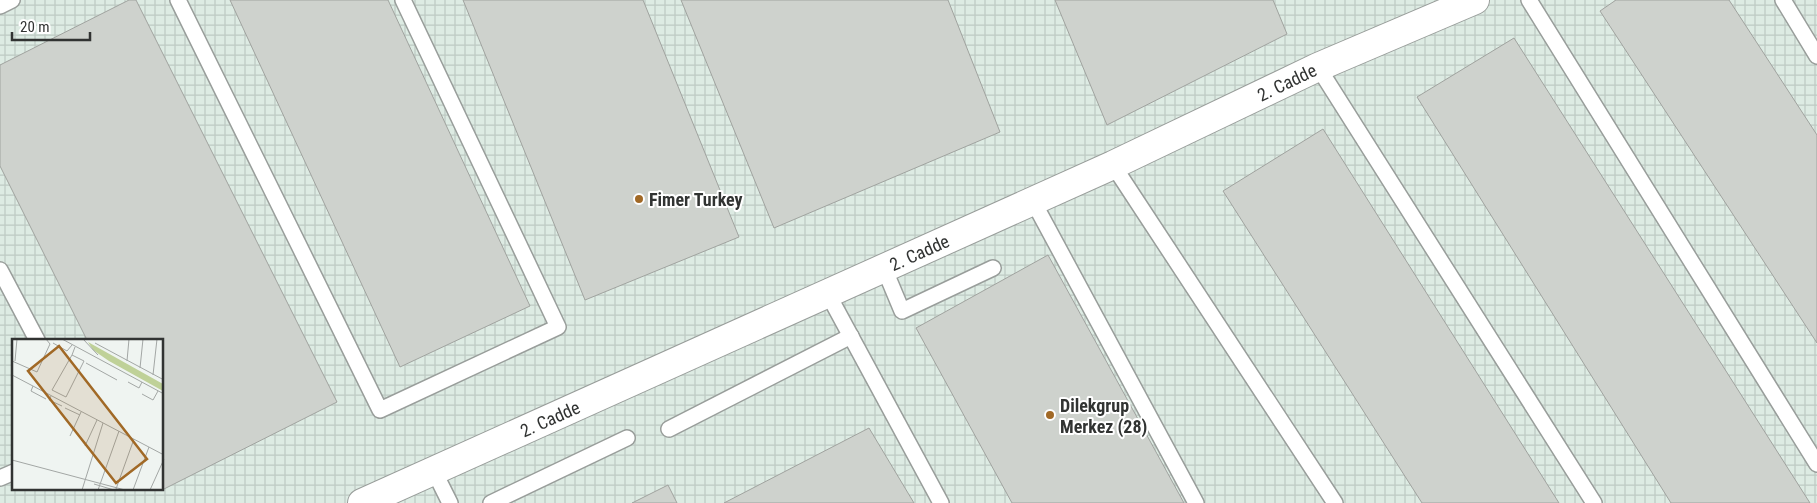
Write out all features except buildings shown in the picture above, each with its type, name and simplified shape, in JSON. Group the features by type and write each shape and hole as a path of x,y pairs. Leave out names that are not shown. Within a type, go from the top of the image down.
{"street":[{"name":"2. Cadde","path":"362,503 1033,201 1318,68 1475,0"}],"lane":[{"path":"0,6 12,0"},
{"path":"178,0 380,410 558,327 403,0"},
{"path":"1528,0 1817,464"},
{"path":"1783,0 1817,56"},
{"path":"1318,68 1594,503"},
{"path":"1113,164 1335,503"},
{"path":"1033,201 1196,503"},
{"path":"884,268 902,310 993,268"},
{"path":"0,270 35,339"},
{"path":"828,294 941,503"},
{"path":"669,429 851,336"},
{"path":"491,503 628,438"},
{"path":"434,471 450,503"},
{"path":"0,478 12,473"}],"shaded area":[{"path":"0,0 1817,0 1817,503 0,503"}],"place":[{"name":"Fimer Turkey","path":"639,199"},
{"name":"Dilekgrup Merkez (28)","path":"1050,415"}]}
